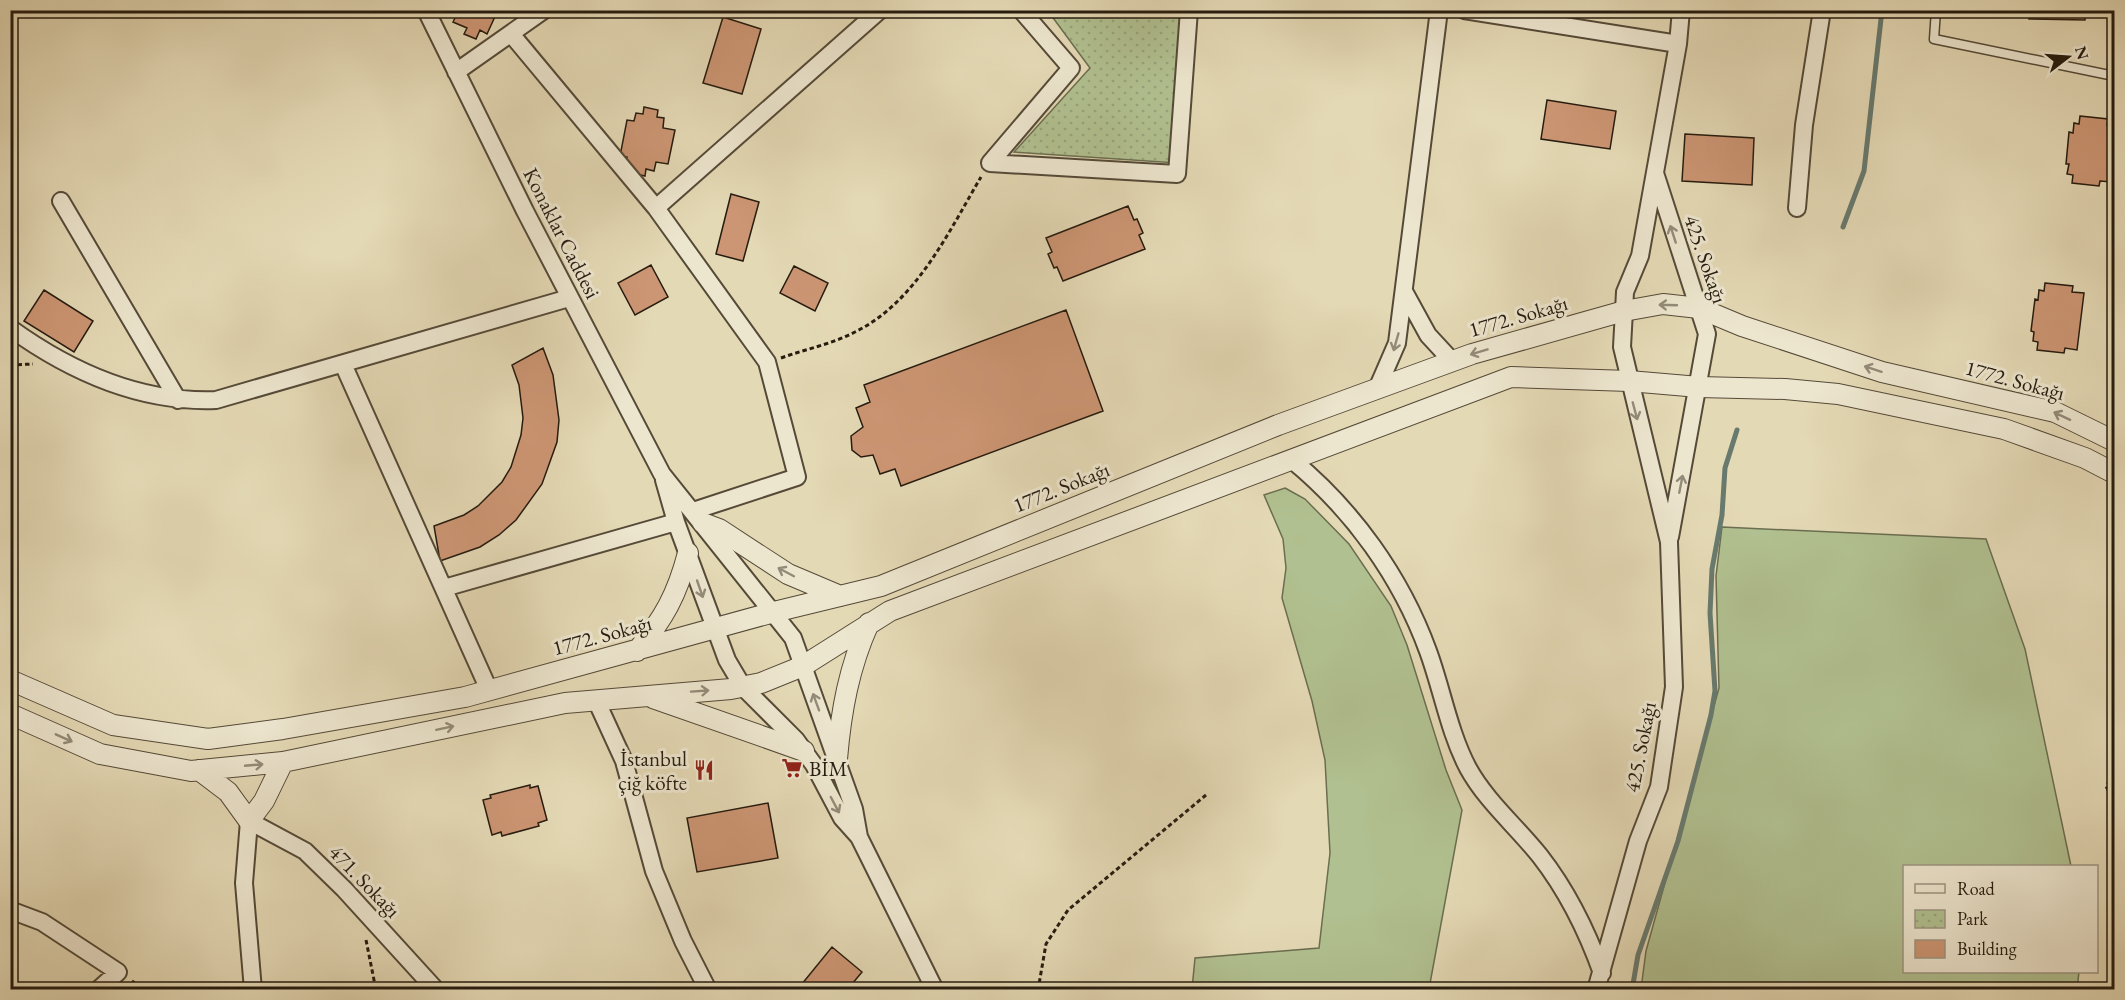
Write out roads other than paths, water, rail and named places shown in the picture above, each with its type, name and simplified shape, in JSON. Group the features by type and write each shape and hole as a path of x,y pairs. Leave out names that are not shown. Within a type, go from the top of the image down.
{"street":[{"name":"Konaklar Caddesi","path":"426,10 569,298 662,474 676,522 727,660 743,687 787,729 804,751 842,818 859,837 935,990"},
{"path":"456,72 512,35 544,10"},
{"path":"1021,10 1071,68 990,163 1177,174 1189,10"},
{"path":"1377,389 1397,343 1439,10"},
{"path":"1464,10 1678,45"},
{"name":"425. Sokağı","path":"1596,990 1638,841 1659,787 1674,687 1669,542 1622,347 1625,292 1640,256 1678,45 1681,10"},
{"path":"1797,208 1804,125 1822,10"},
{"path":"656,208 870,13"},
{"path":"512,35 656,208 767,362 796,477 698,517"},
{"name":"425. Sokağı","path":"1654,169 1707,334 1669,542"},
{"path":"61,201 178,400"},
{"path":"1405,293 1428,335 1452,361"},
{"path":"10,328 65,362 118,387 178,400 216,400 569,298"},
{"name":"1772. Sokağı","path":"10,680 113,725 208,739 294,728 489,690 774,612 881,586 1278,425 1452,361 1624,311 1663,304 1700,308 1742,326 1882,372 2055,412 2109,434"},
{"path":"343,364 489,690"},
{"path":"10,714 100,754 199,770 283,762 566,703 743,687 803,666 890,611 1511,376 1629,381 1699,387 1785,389 1849,397 2004,429 2085,458 2115,473"},
{"path":"1292,460 1319,482 1350,517 1387,568 1427,649 1469,768 1488,796 1555,876 1579,917 1602,973"},
{"name":"Konaklar Caddesi","path":"662,474 793,638 854,809 859,837"},
{"path":"698,517 788,574 840,596"},
{"path":"444,588 676,522"},
{"path":"637,651 661,622 672,602 688,553"},
{"path":"837,759 847,683 855,654 869,623"},
{"path":"645,695 804,751"},
{"path":"596,700 624,761 654,871 683,941 708,990"},
{"path":"253,990 244,883 249,821 264,801 283,762"},
{"path":"199,770 228,792 249,821"},
{"name":"471. Sokağı","path":"249,821 304,851 352,897 436,990"},
{"path":"10,910 42,922 118,972 98,990"}],"lane":[{"path":"1936,10 1934,39 2115,76"}],"waterway":[{"path":"1843,227 1864,171 1882,10"},
{"path":"1632,990 1638,955 1678,841 1711,715 1715,691 1710,613 1712,569 1722,515 1725,468 1737,430"}],"place":[{"name":"BİM","path":"792,768"},
{"name":"İstanbul çiğ köfte","path":"704,770"}]}
